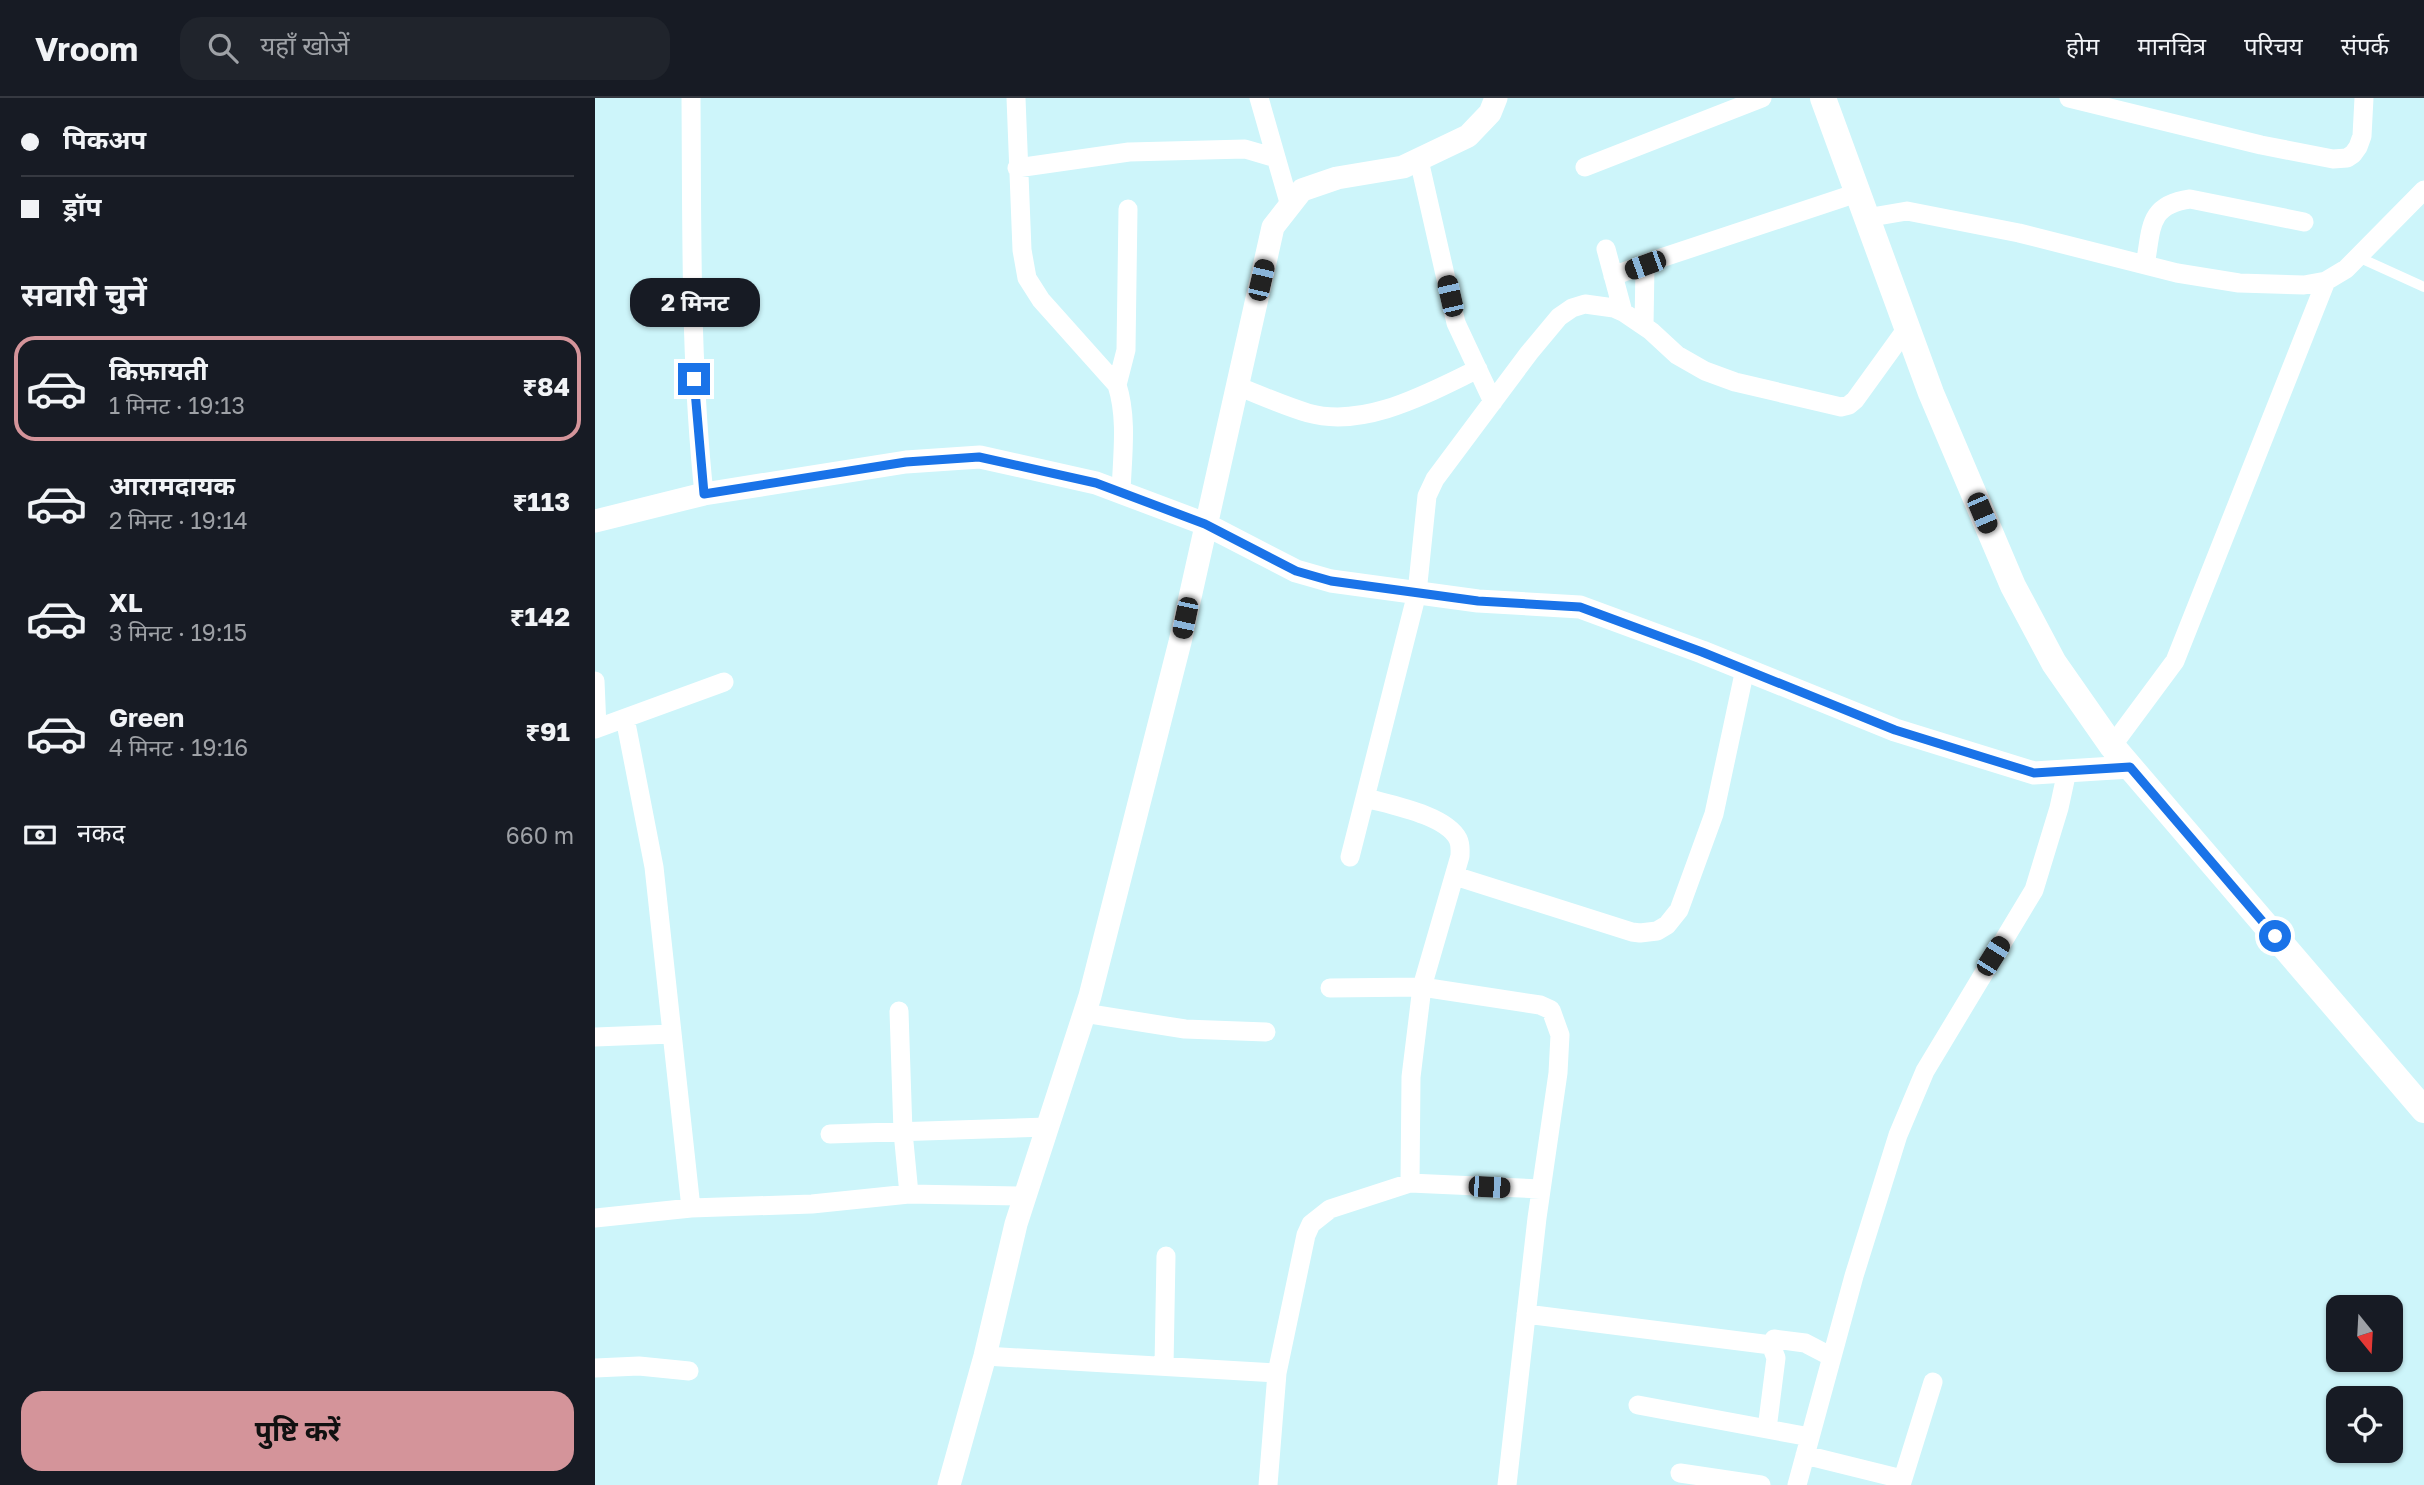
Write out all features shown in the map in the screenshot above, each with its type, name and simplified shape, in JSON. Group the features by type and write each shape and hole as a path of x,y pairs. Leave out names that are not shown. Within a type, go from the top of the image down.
{"main road":[{"path":"1823,98 1931,393 2013,586 2054,663 2112,746 2424,1110"}],"street":[{"path":"691,98 692,329 697,430 704,494"},
{"path":"1016,98 1021,250 1027,278 1041,300 1102,365 1117,385 1122,401 1123,420 1121,493"},
{"path":"1259,98 1290,205"},
{"path":"949,1485 985,1356 1016,1224 1084,1013 1180,642 1273,227 1303,190 1337,178 1403,167 1468,136 1490,113 1496,98"},
{"path":"1585,167 1762,98"},
{"path":"2069,98 2261,145 2333,159 2347,158 2358,147 2362,136 2364,98"},
{"path":"1017,168 1129,152 1245,149 1276,158"},
{"path":"1419,160 1456,323 1493,402"},
{"path":"1613,276 1862,206 1932,215 2019,233 2177,273 2239,283 2304,285 2326,281 2346,269 2424,190"},
{"path":"2145,265 2153,221 2162,207 2175,201 2190,199 2304,222"},
{"path":"1117,385 1126,350 1128,209"},
{"path":"1606,249 1623,312"},
{"path":"1644,326 1645,265"},
{"path":"2112,746 2175,661 2326,281"},
{"path":"1350,857 1417,593 1427,496 1436,479 1559,317 1572,307 1585,304 1614,308 1644,326 1677,355 1705,371 1735,382 1840,407 1856,400 1907,328"},
{"path":"1237,386 1310,414 1352,416 1387,410 1478,369"},
{"path":"595,522 704,494 906,462 979,457 1096,483 1205,524 1296,571 1331,581 1478,601 1580,607 1895,730 2034,773 2130,767"},
{"path":"1455,876 1632,932 1657,931 1667,925 1679,910 1714,814 1745,670"},
{"path":"595,681 596,728 724,682"},
{"path":"625,718 655,867 691,1208"},
{"path":"1797,1485 1854,1276 1898,1135 1925,1071 2034,890 2059,808 2067,771"},
{"path":"1366,797 1428,816 1447,826 1458,837 1460,845 1455,876 1422,987 1411,1077 1410,1183"},
{"path":"1330,988 1422,987 1540,1005 1551,1010 1560,1035 1558,1073 1541,1189 1507,1485"},
{"path":"899,1011 903,1132 909,1194"},
{"path":"1084,1013 1185,1029 1266,1032"},
{"path":"595,1037 673,1034"},
{"path":"831,1134 1047,1127"},
{"path":"1268,1485 1277,1373 1306,1235 1311,1224 1330,1209 1410,1183 1541,1189"},
{"path":"595,1218 691,1208 811,1204 909,1194 1025,1196"},
{"path":"1164,1366 1167,1256"},
{"path":"1526,1314 1771,1345 1776,1358 1767,1429"},
{"path":"1774,1339 1805,1343 1832,1357"},
{"path":"985,1356 1277,1373"},
{"path":"595,1368 639,1366 689,1371"},
{"path":"1638,1405 1767,1429 1901,1482 1933,1382"},
{"path":"1680,1473 1761,1485"}],"lane":[{"path":"2358,257 2424,287"}],"route":[{"path":"694,379 704,494 906,462 979,457 1096,483 1205,524 1296,571 1331,581 1478,601 1580,607 1702,652 1895,730 2034,773 2130,767 2275,936"}]}
